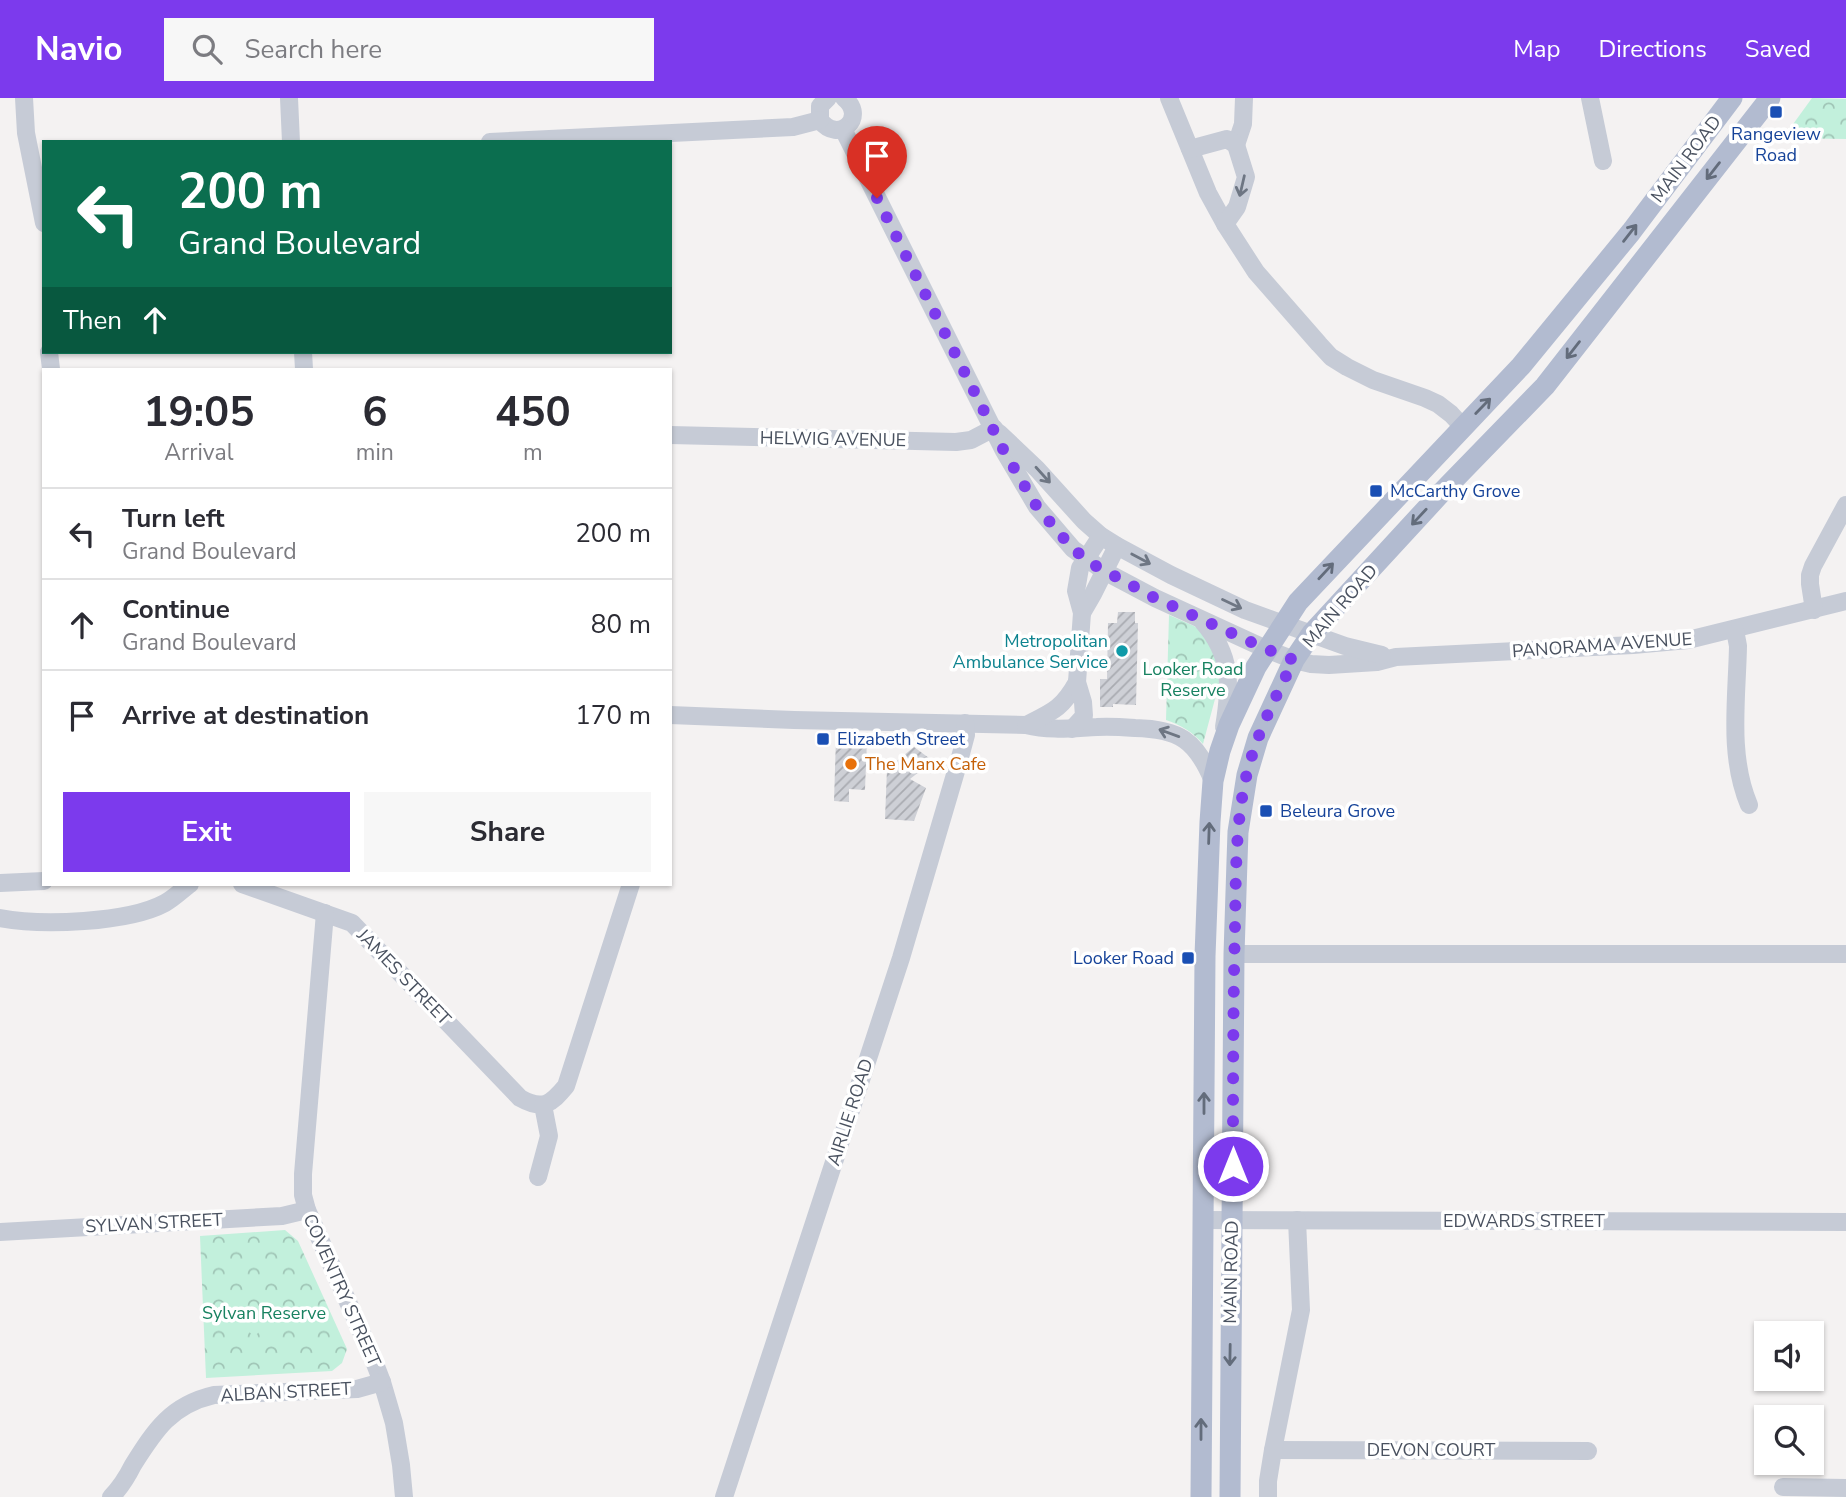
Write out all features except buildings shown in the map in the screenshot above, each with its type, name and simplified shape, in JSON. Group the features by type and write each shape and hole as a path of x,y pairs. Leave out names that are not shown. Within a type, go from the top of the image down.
{"main road":[{"name":"MAIN ROAD","path":"1201,1497 1205,956 1213,781 1220,751 1240,699 1266,649 1298,602 1521,366 1631,232 1732,98"},
{"name":"MAIN ROAD","path":"1230,1497 1234,954 1238,832 1247,775 1266,719 1294,660 1312,633 1440,494 1545,386 1770,98"}],"street":[{"path":"24,98 26,133 42,213"},
{"path":"289,98 291,140"},
{"path":"828,98 820,106 820,120 830,129 843,129 849,125 853,114 851,103 845,98"},
{"path":"1169,98 1208,193 1225,224 1256,272 1331,357 1373,380 1438,404 1463,427"},
{"path":"1225,224 1237,207 1246,177 1236,145 1243,124 1244,98"},
{"path":"1590,98 1603,161"},
{"path":"531,140 793,127 820,120"},
{"name":"PANORAMA AVENUE","path":"843,129 1015,471 1037,507 1085,559 1202,620 1294,660 1329,666 1377,662 1396,657 1644,645 1688,640 1846,601"},
{"path":"1191,149 1227,139 1236,145"},
{"name":"PANORAMA AVENUE","path":"993,428 1021,452 1084,521 1117,546 1245,610 1361,651 1396,657"},
{"name":"HELWIG AVENUE","path":"672,435 956,442 971,440 993,428"},
{"path":"1814,610 1810,575 1846,505"},
{"path":"1072,729 1084,716 1077,682 1082,613 1076,590 1080,568 1101,536"},
{"path":"1082,613 1117,546"},
{"path":"1202,620 1224,654 1227,670 1228,692 1220,751"},
{"path":"1735,630 1738,646 1736,752 1738,772 1748,805"},
{"path":"1026,725 1062,705 1077,682"},
{"path":"672,715 1026,725 1072,729 1161,729 1176,734 1189,743 1200,755 1213,781"},
{"name":"AIRLIE ROAD","path":"723,1497 901,958 959,761 965,723"},
{"path":"0,883 42,880"},
{"path":"0,918 70,922 132,915 165,903 187,886"},
{"name":"JAMES STREET","path":"248,886 352,923 520,1098 531,1104 543,1105"},
{"path":"538,1177 549,1136 543,1105 555,1100 566,1086 630,886"},
{"name":"COVENTRY STREET","path":"325,913 303,1195 307,1210 382,1382 394,1423 404,1497"},
{"path":"1234,954 1846,954"},
{"name":"SYLVAN STREET","path":"0,1232 282,1216 307,1210"},
{"name":"EDWARDS STREET","path":"1203,1220 1846,1222"},
{"path":"1268,1497 1273,1450 1301,1310 1297,1220"},
{"name":"ALBAN STREET","path":"111,1497 159,1426 181,1407 192,1402 214,1395 357,1389 382,1382"},
{"name":"DEVON COURT","path":"1273,1450 1588,1451"},
{"path":"1783,1487 1846,1488"}],"green space":[{"path":"1812,98 1846,99 1846,139 1783,138"},
{"name":"Looker Road Reserve","path":"1169,615 1201,631 1212,644 1220,674 1203,744 1186,729 1166,720"},
{"name":"Sylvan Reserve","path":"285,1230 298,1241 347,1349 342,1363 332,1371 206,1378 200,1236"},
{"path":"260,1311 270,1321 254,1337 244,1326"}],"place":[{"name":"Rangeview Road","path":"1776,112"},
{"name":"McCarthy Grove","path":"1376,491"},
{"name":"Metropolitan Ambulance Service","path":"1122,651"},
{"name":"Elizabeth Street","path":"823,739"},
{"name":"The Manx Cafe","path":"851,764"},
{"name":"Beleura Grove","path":"1266,811"},
{"name":"Looker Road","path":"1188,958"}],"route":[{"path":"877,198 1020,481 1052,526 1073,549 1096,566 1155,598 1294,660 1258,738 1247,775 1238,832 1234,954 1233,1166"}]}
